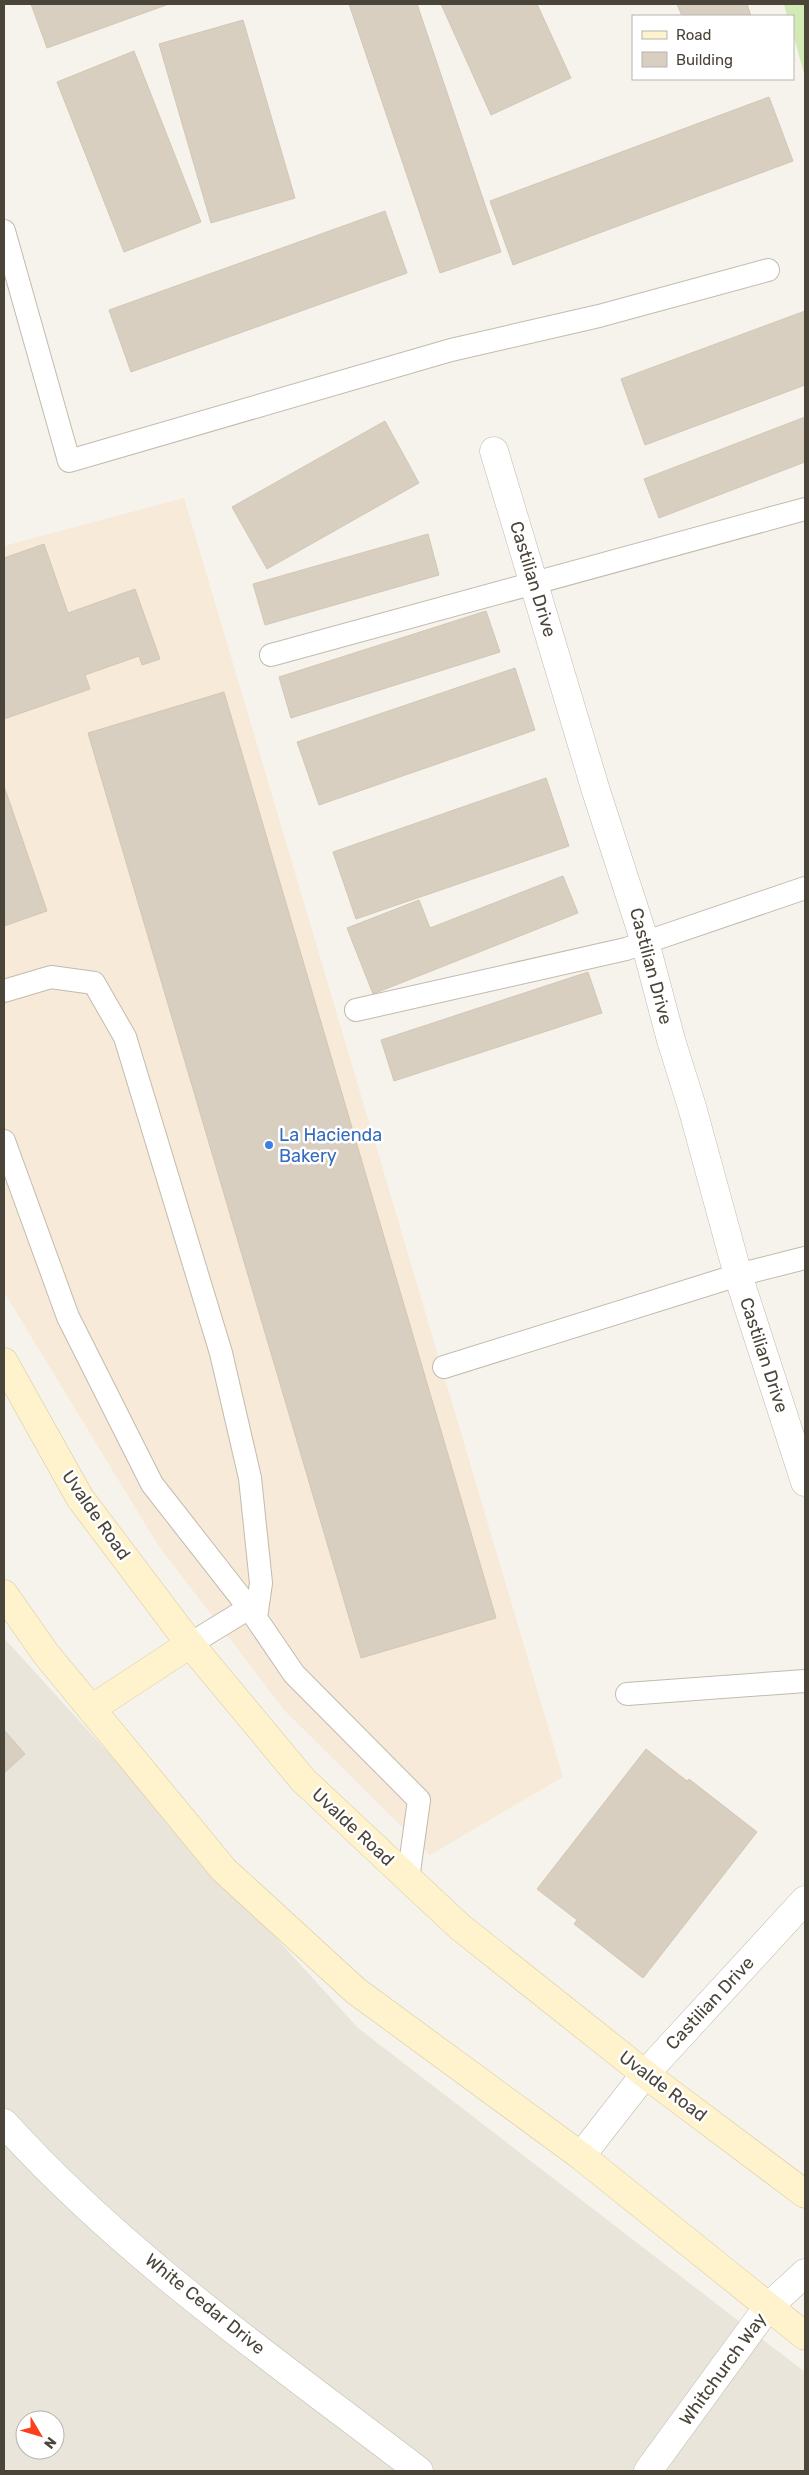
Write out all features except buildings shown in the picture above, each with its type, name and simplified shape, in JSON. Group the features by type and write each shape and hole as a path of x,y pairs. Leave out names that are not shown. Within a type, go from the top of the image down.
{"main road":[{"name":"Uvalde Road","path":"4,1362 80,1498 190,1644 303,1780 460,1927 645,2074 805,2194"},
{"path":"4,1594 46,1654 224,1870 356,1990 581,2156 805,2336"},
{"path":"91,1709 190,1644"}],"street":[{"name":"Castilian Drive","path":"494,451 596,791 645,942 738,1275 805,1482"},
{"name":"Castilian Drive","path":"581,2156 645,2074 802,1908"},
{"name":"White Cedar Drive","path":"4,2123 29,2150 111,2228 178,2284 419,2471"},
{"name":"Whitchurch Way","path":"648,2471 768,2308 805,2273"}],"lane":[{"path":"4,231 69,461 451,350 599,316 768,270"},
{"path":"271,655 805,509"},
{"path":"356,1010 626,949 805,888"},
{"path":"4,991 51,977 94,983 125,1037 221,1353 250,1478 262,1582 252,1613 190,1644"},
{"path":"4,1141 9,1168 68,1317 152,1484 252,1613 294,1674 419,1800 408,1879"},
{"path":"444,1367 738,1275 805,1258"},
{"path":"626,1694 805,1681"}],"shaded area":[{"path":"184,498 563,1777 430,1855 285,1711 158,1545 4,1292 4,546"},
{"path":"4,1638 358,2028 805,2372 805,2471 4,2471"}],"green space":[{"path":"784,4 805,4 805,77 794,38 794,15 787,15"}],"place":[{"name":"La Hacienda Bakery","path":"269,1145"}]}
